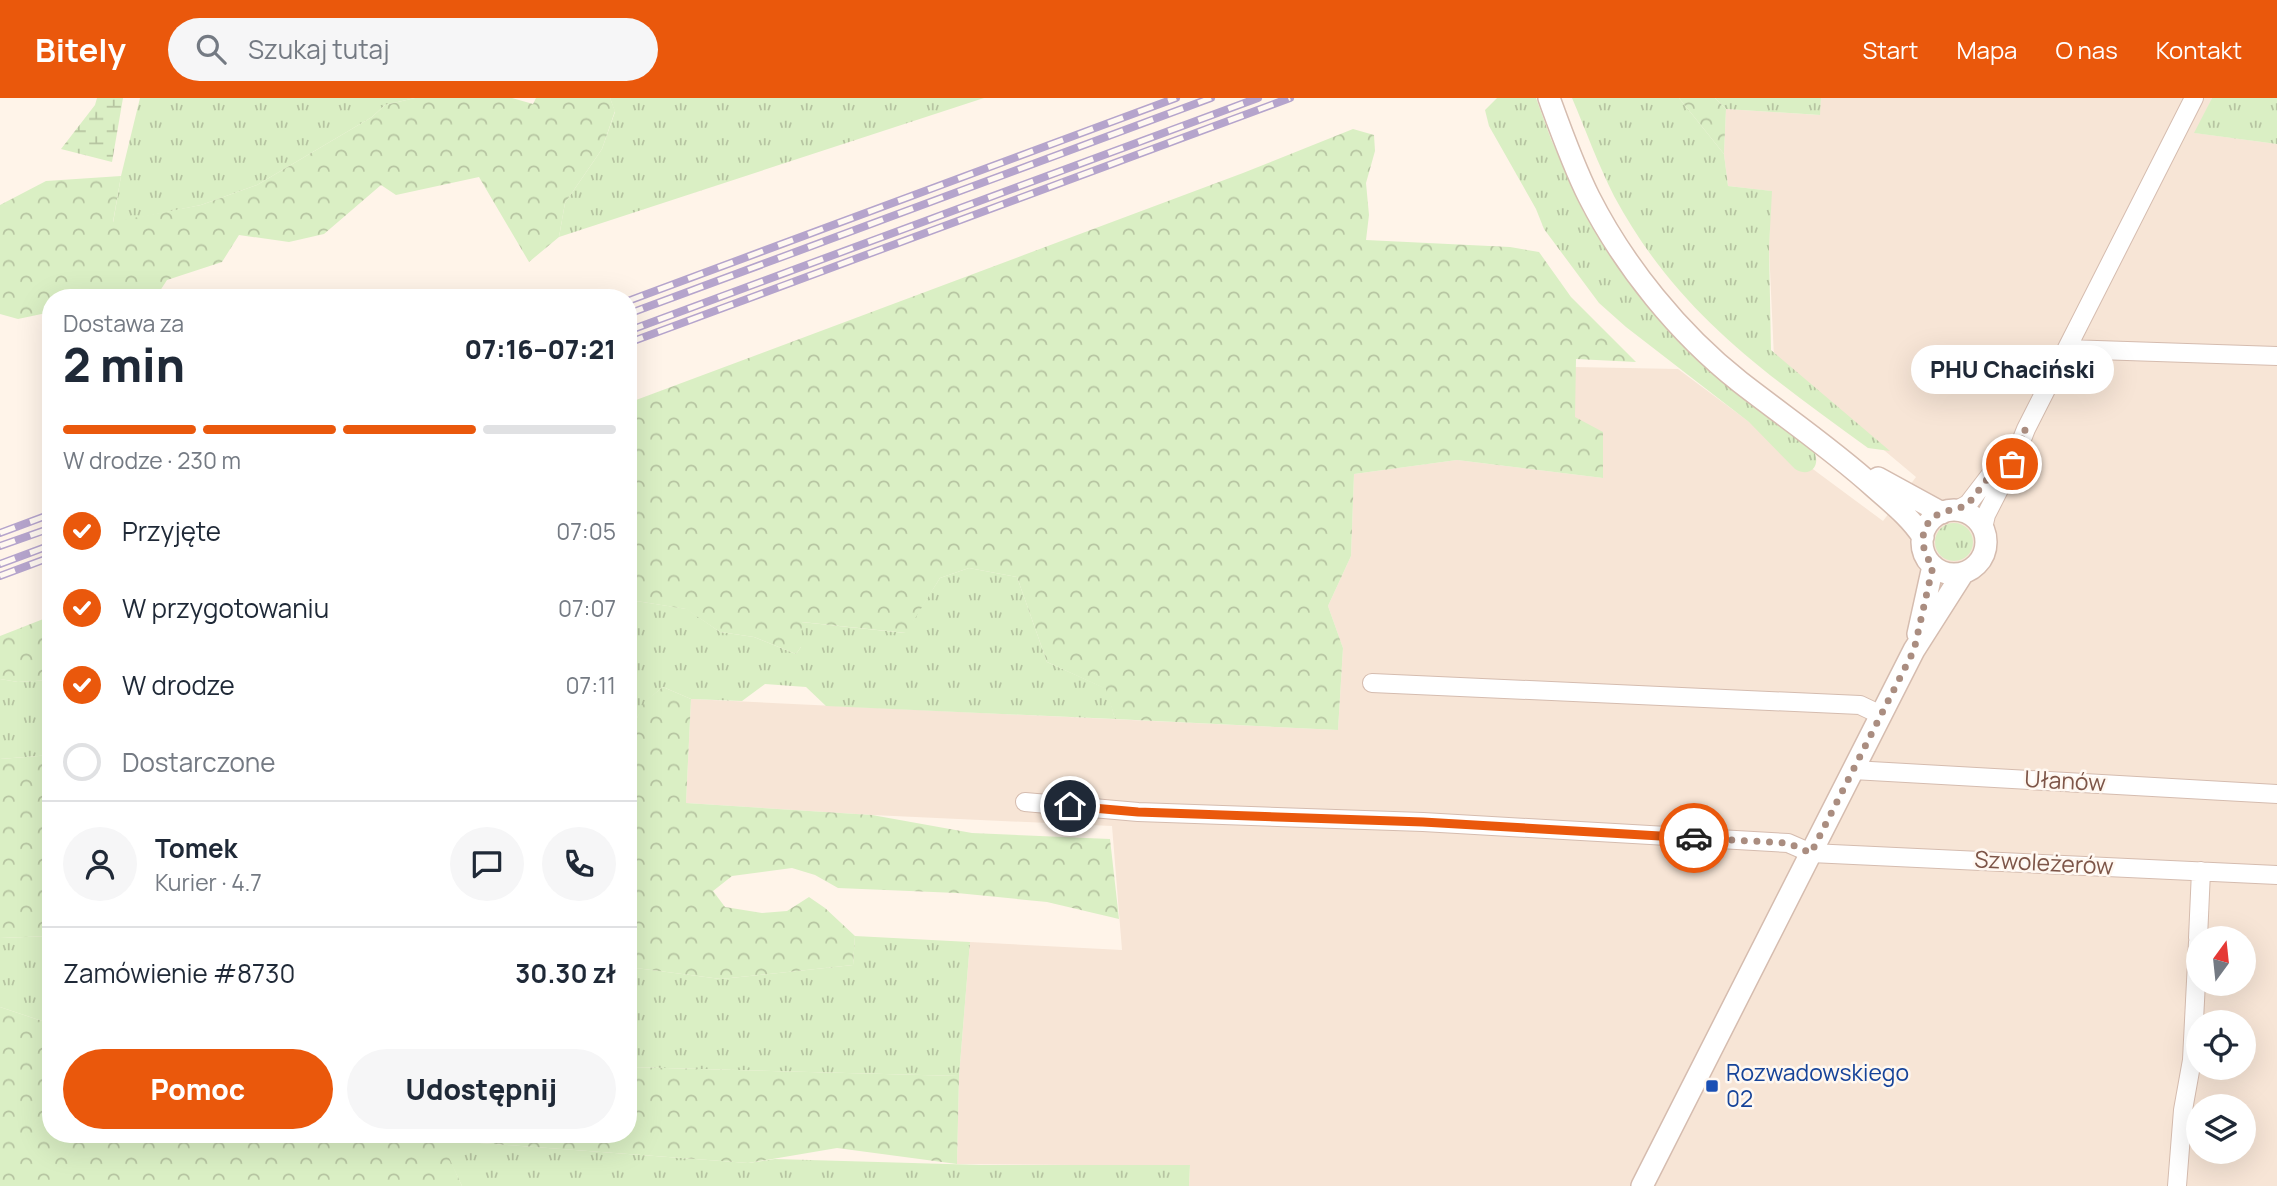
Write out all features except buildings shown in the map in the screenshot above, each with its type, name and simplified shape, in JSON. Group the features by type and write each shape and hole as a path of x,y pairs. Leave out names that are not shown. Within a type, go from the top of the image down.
{"street":[{"path":"1549,98 1589,198 1611,236 1650,289 1703,350 1737,380 1837,454 1903,513 1923,537"},
{"path":"2026,429 1968,504 1929,522 1923,537 1924,553 1933,566 1947,573 1963,573 1982,559 1986,543 1983,528 1986,515 2026,429 2194,98"},
{"path":"2067,349 2277,356"},
{"path":"1837,454 1950,512 1972,516 1983,528"},
{"path":"1914,650 1933,566"},
{"path":"1642,1186 1914,650 1963,573"},
{"path":"1372,683 1860,705 1881,715"},
{"name":"Ułanów","path":"1853,771 2277,794"},
{"name":"Szwoleżerów","path":"1025,802 1138,812 1423,822 1788,843 1811,853 2277,875"},
{"path":"2199,926 2201,871"},
{"path":"2177,1186 2183,1110 2192,1060 2195,996"}],"shaded area":[{"path":"1821,98 2212,98 2195,133 2277,144 2277,1186 1189,1186 1190,1166 957,1164 959,1076 970,942 1122,950 1112,826 686,803 691,699 1338,730 1343,648 1328,606 1351,556 1354,474 1457,460 1603,478 1575,418 1574,367 1678,369 1883,521 1916,477 1774,358 1769,248 1771,191 1728,186 1724,154 1726,109 1819,115"}],"green space":[{"path":"97,98 123,98 112,162 61,149 95,105"},
{"path":"140,98 415,98 385,105 372,117 257,185 201,205 113,223 121,176"},
{"path":"415,98 512,98 533,104 536,98 610,98 615,111 602,149 565,203 559,237 529,262 479,177 396,195 381,185 324,234 289,242 239,235 222,262 167,280 161,289 42,289 42,314 18,319 0,314 0,205 46,181 121,176 113,222 201,205 257,185 372,117 385,105"},
{"path":"610,98 984,98 559,237 565,203 602,149 615,112"},
{"path":"1497,98 1536,98 1584,213 1628,280 1718,377 1813,450 1816,460 1810,471 1801,472 1795,469 1749,422 1599,303 1544,229 1536,209 1489,126 1485,110"},
{"path":"1572,98 1679,98 1724,154 1728,186 1772,191 1769,248 1771,350 1890,451 1868,448 1793,393 1759,366 1695,307 1639,237 1614,196"},
{"path":"1679,98 1715,98 1726,109 1724,154"},
{"path":"1715,98 1821,98 1820,115 1726,109"},
{"path":"2212,98 2277,98 2277,144 2194,133"},
{"path":"1353,129 1374,135 1375,151 1366,183 1369,215 1366,240 1510,247 1539,252 1571,297 1636,362 1576,359 1575,417 1603,432 1603,478 1457,460 1354,474 1351,556 1328,606 1343,648 1338,730 1115,719 1106,689 1047,662 1017,577 969,568 940,578 906,633 802,622 801,647 796,654 754,637 720,632 686,609 637,601 637,400 1243,173"},
{"path":"1954,523 1968,528 1973,542 1968,556 1954,561 1940,556 1935,542 1940,528"},
{"path":"969,568 1017,577 1047,662 1107,689 1115,719 826,706 806,687 765,684 742,701 691,699 663,687 646,701 637,718 637,601 687,609 720,632 754,637 796,654 801,647 801,622 905,633 940,578"},
{"path":"42,620 42,681 18,682 0,679 0,636"},
{"path":"0,679 18,682 42,681 42,756 0,759"},
{"path":"663,687 691,699 686,803 872,815 972,833 1110,839 1119,919 1047,902 957,893 838,888 815,875 792,868 732,876 713,891 725,907 762,913 787,911 809,897 855,936 853,965 721,979 637,968 637,718 645,701"},
{"path":"42,756 42,936 0,938 0,759"},
{"path":"42,936 42,1021 0,1007 0,938"},
{"path":"855,936 970,942 959,1076 637,1067 637,968 721,979 853,965"},
{"path":"0,1007 42,1021 42,1143 442,1143 462,1186 0,1186"},
{"path":"637,1067 959,1076 957,1164 837,1148 748,1163 481,1143 637,1143"},
{"path":"441,1143 480,1143 748,1163 775,1159 981,1165 1190,1165 1189,1186 462,1186"}],"railway":[{"path":"637,298 1176,98"},
{"path":"637,311 1211,98"},
{"path":"637,328 1258,98"},
{"path":"637,340 1290,98"},
{"path":"0,533 42,517"},
{"path":"0,546 42,531"},
{"path":"0,564 42,548"},
{"path":"0,576 42,560"}],"way so far":[{"path":"1694,838 1788,843 1811,853 1914,650 1933,566 1924,553 1925,529 1935,517 1968,504 2026,429 2012,464"}],"place":[{"name":"PHU Chaciński","path":"2012,464"},
{"name":"Rozwadowskiego 02","path":"1712,1086"}],"route":[{"path":"1070,806 1138,812 1423,822 1694,838"}]}
